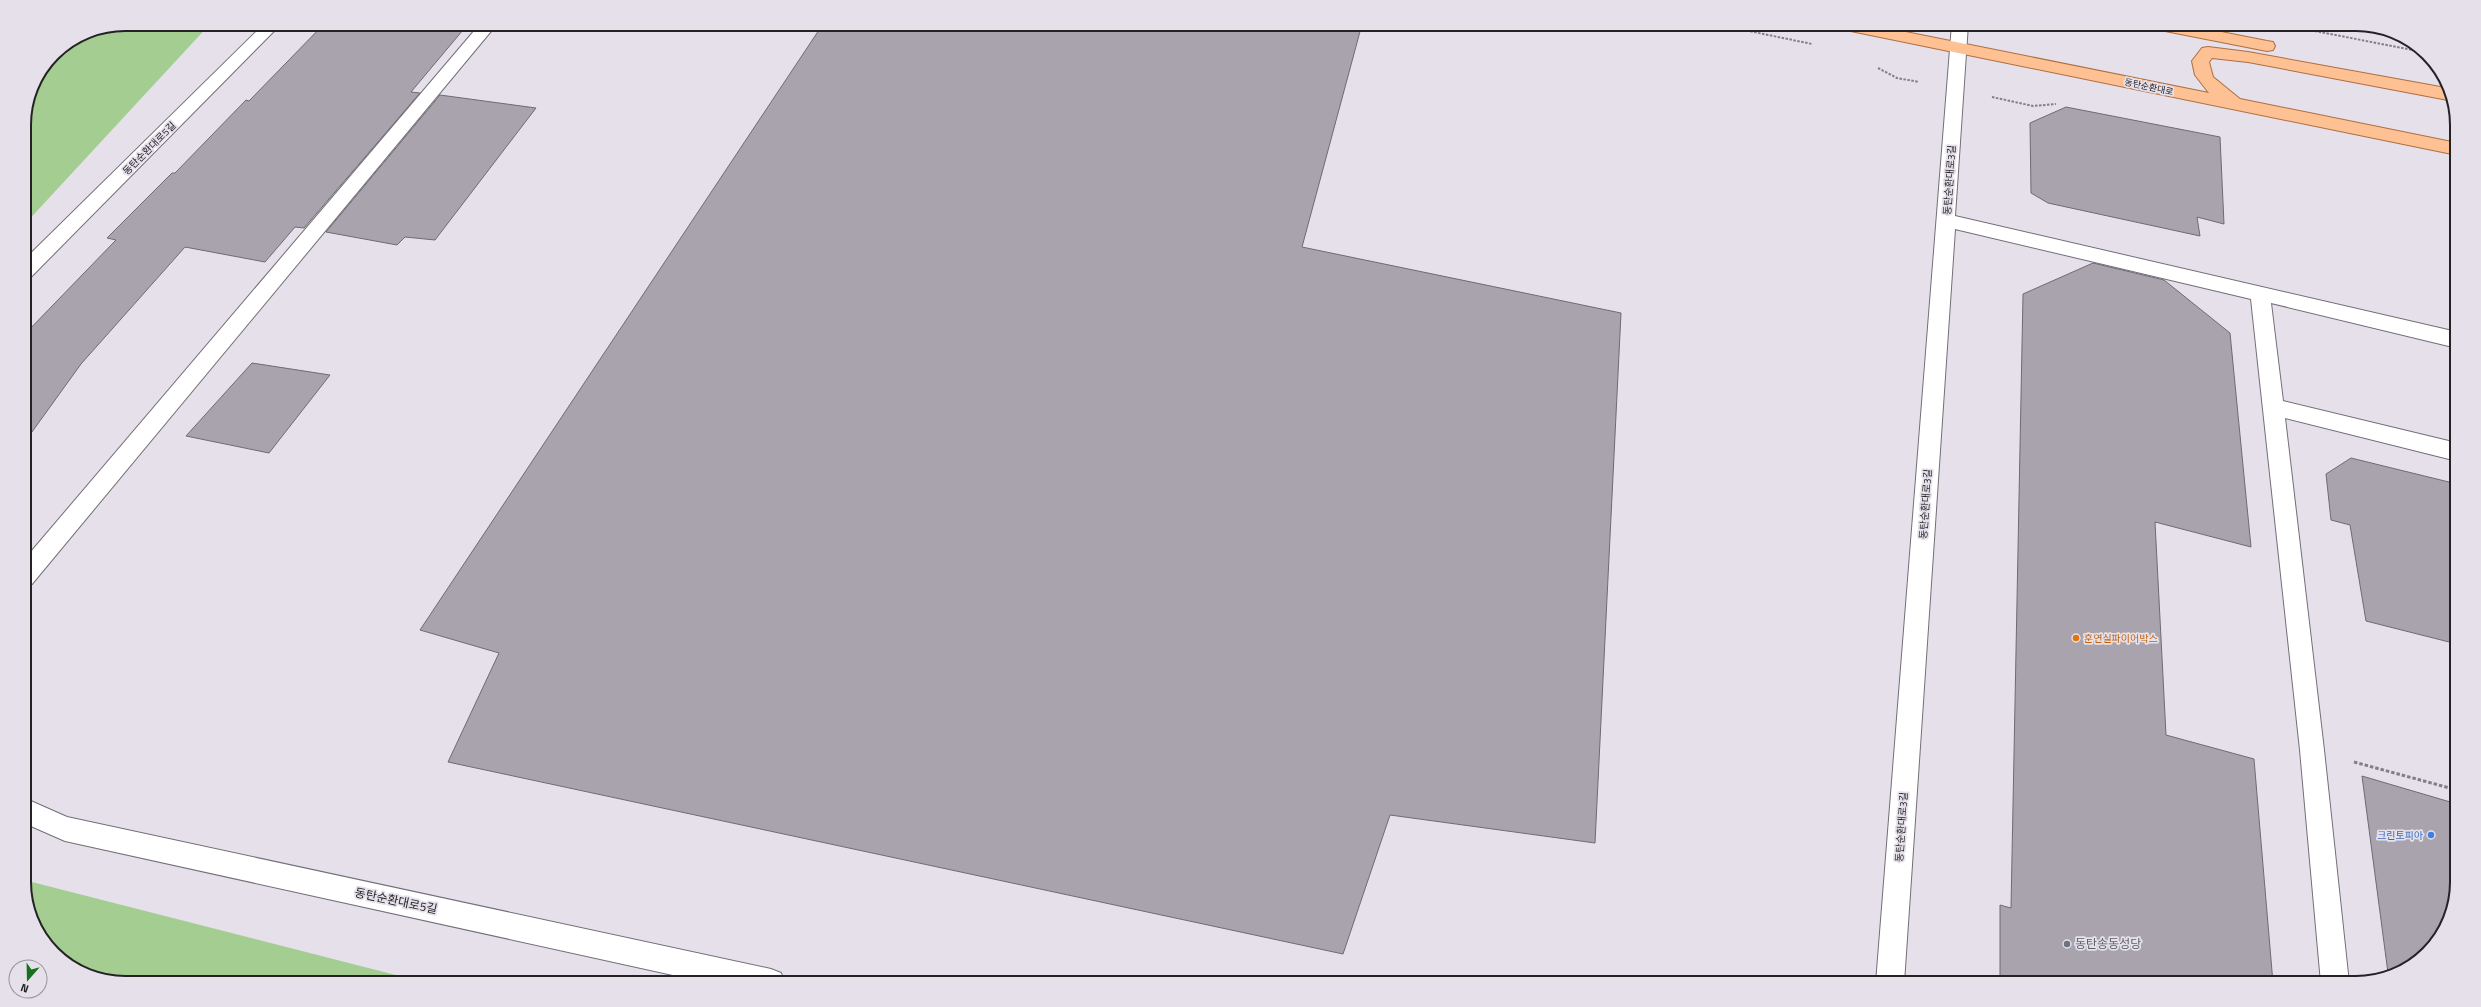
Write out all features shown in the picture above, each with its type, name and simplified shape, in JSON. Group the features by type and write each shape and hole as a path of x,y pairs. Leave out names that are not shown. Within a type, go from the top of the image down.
{"main road":[{"name":"동탄순환대로","path":"1875,31 2450,148"},
{"path":"2192,31 2437,78"},
{"path":"2238,105 2213,88 2201,73 2200,60 2208,52 2248,56 2444,93"}],"street":[{"name":"동탄순환대로5길","path":"31,265 266,31"},
{"path":"31,569 483,31"},
{"name":"동탄순환대로3길","path":"1891,976 1959,31"},
{"path":"1946,220 2450,338"},
{"path":"2260,294 2312,750 2334,976"},
{"path":"2272,407 2450,450"},
{"name":"동탄순환대로5길","path":"31,813 65,829 739,976"}],"path":[{"path":"1748,31 1815,45"},
{"path":"2313,31 2411,50"},
{"path":"1872,64 1897,78"},
{"path":"2312,750 2450,788"}],"green space":[{"path":"204,31 31,217 31,119 34,101 44,78 63,54 78,44 95,36 113,32"},
{"path":"31,882 400,976 119,976 101,973 78,963 59,948 51,939 38,918 34,906"}],"building":[{"path":"317,31 462,31 411,92 420,93 304,228 295,227 265,262 185,247 81,364 31,433 31,328 116,240 107,238 172,173 175,173 246,100 249,101"},
{"path":"818,31 1360,31 1302,247 1621,313 1595,843 1390,815 1343,954 448,762 499,653 420,630"},
{"path":"440,95 536,108 435,240 405,237 397,245 326,232"},
{"path":"2066,107 2220,137 2224,224 2197,217 2200,236 2048,203 2031,193 2030,123"},
{"path":"2093,263 2164,280 2230,333 2251,547 2155,522 2166,735 2254,759 2272,976 2000,976 2000,905 2011,908 2023,294"},
{"path":"252,363 330,375 269,453 186,436"},
{"path":"2351,458 2450,482 2450,642 2366,621 2350,525 2331,520 2326,474"},
{"path":"2362,776 2450,802 2450,882 2447,906 2443,918 2427,944 2418,953 2388,970"}],"place":[{"name":"훈연실파이어박스","path":"2076,638"},
{"name":"크린토피아","path":"2431,835"},
{"name":"동탄송동성당","path":"2067,944"}]}
